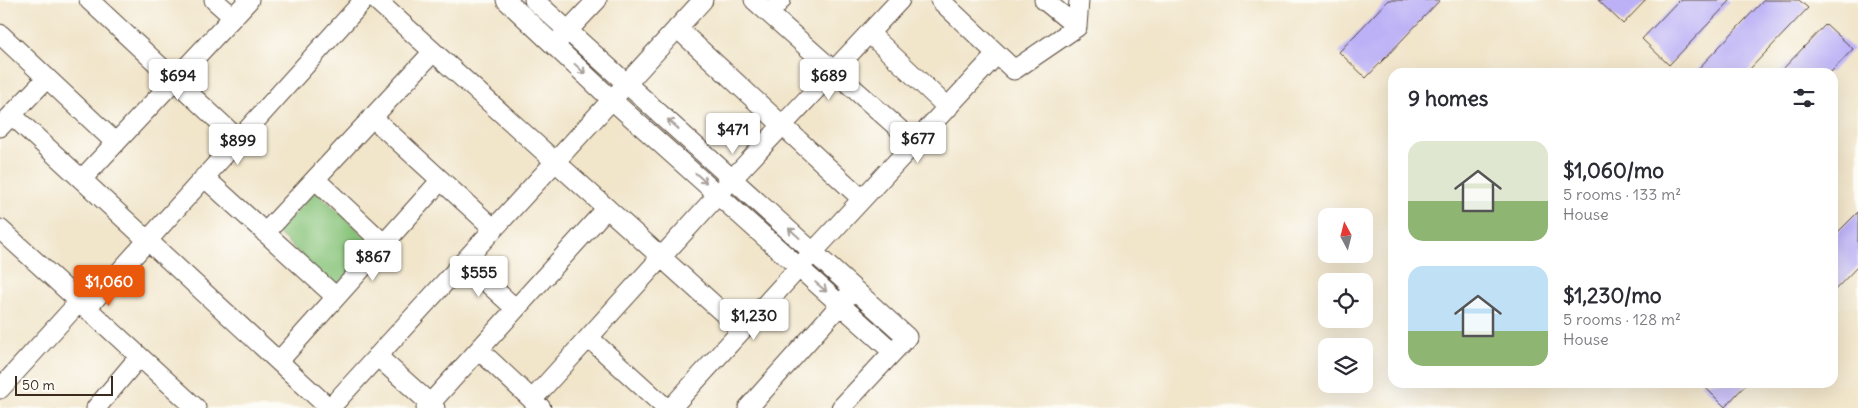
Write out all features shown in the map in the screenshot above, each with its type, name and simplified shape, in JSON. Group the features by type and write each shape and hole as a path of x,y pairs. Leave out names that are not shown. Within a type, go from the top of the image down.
{"street":[{"path":"89,0 238,139"},
{"path":"214,0 233,17"},
{"path":"82,179 249,0"},
{"path":"0,389 79,307 148,240 364,0"},
{"path":"376,0 742,330"},
{"path":"506,0 611,99 893,352"},
{"path":"534,0 734,178 907,336 841,408"},
{"path":"554,45 597,0"},
{"path":"47,78 6,121 82,179 330,408 703,0"},
{"path":"754,0 775,6 834,70 915,143"},
{"path":"479,350 537,404 589,338 719,194 900,0"},
{"path":"940,0 1014,70 1077,27"},
{"path":"1044,0 1077,27"},
{"path":"1077,27 1079,0"},
{"path":"677,28 862,199"},
{"path":"868,33 948,108"},
{"path":"0,34 116,143"},
{"path":"265,233 433,52"},
{"path":"671,408 997,54"},
{"path":"372,117 493,228"},
{"path":"204,177 336,297"},
{"path":"315,180 384,244"},
{"path":"279,361 441,180"},
{"path":"377,356 430,407 607,208"},
{"path":"0,229 136,361 178,408"},
{"path":"0,245 79,307"},
{"path":"464,262 516,309"},
{"path":"748,408 855,289"},
{"path":"589,338 666,408"},
{"path":"96,408 136,361"},
{"path":"136,361 196,408"}],"green space":[{"path":"316,191 374,245 335,287 277,232"}],"building":[{"path":"1388,0 1440,0 1366,78 1339,52"},
{"path":"1598,0 1646,0 1623,24"},
{"path":"1679,0 1731,0 1669,65 1642,39"},
{"path":"1764,0 1799,0 1808,8 1751,68 1699,68"},
{"path":"1826,24 1853,49 1835,68 1784,68"},
{"path":"1858,212 1858,266 1838,287 1838,232"},
{"path":"1706,388 1742,388 1725,407"}]}
